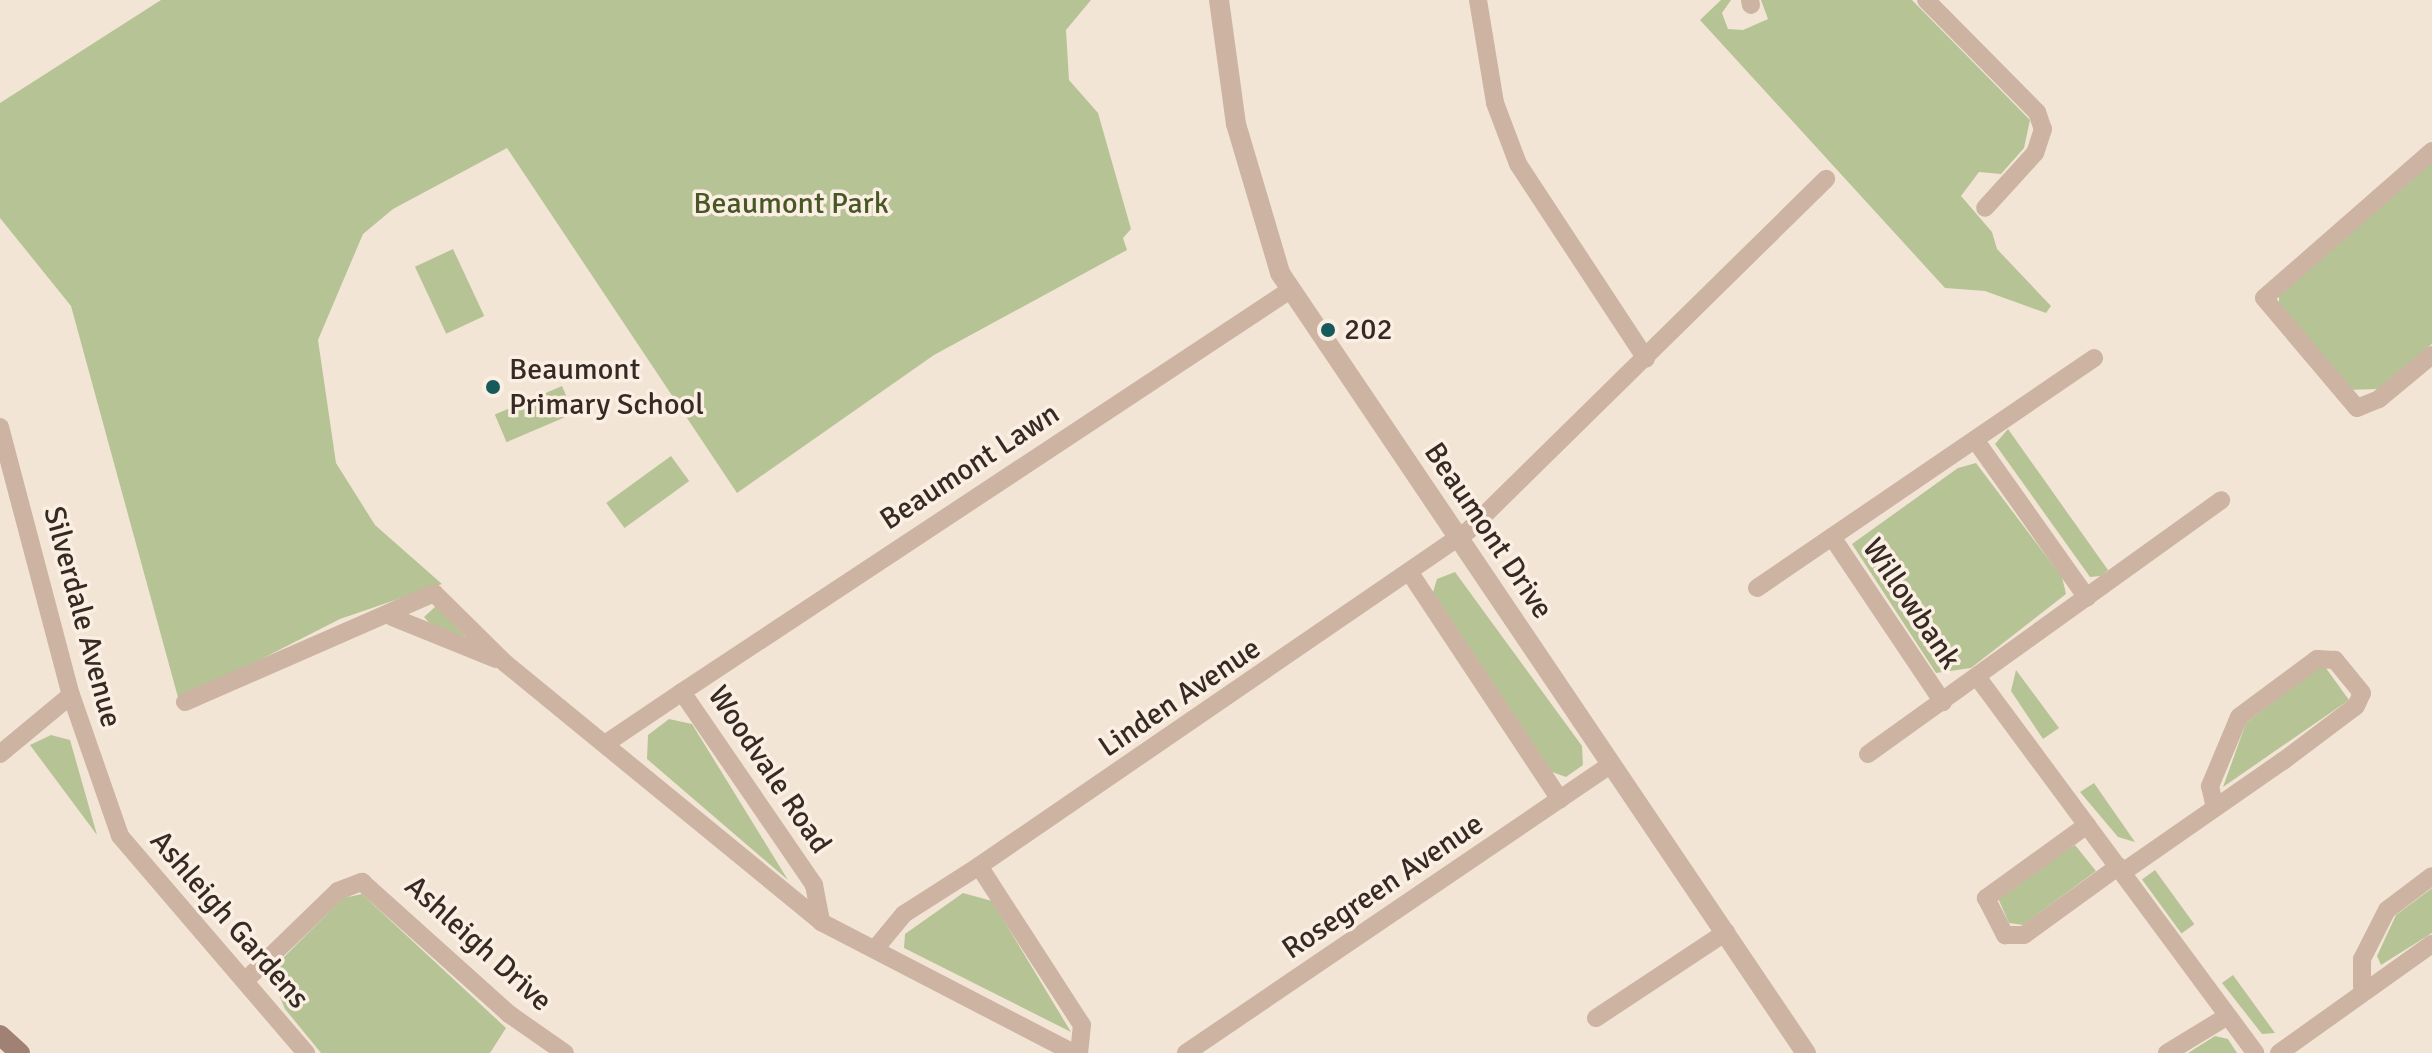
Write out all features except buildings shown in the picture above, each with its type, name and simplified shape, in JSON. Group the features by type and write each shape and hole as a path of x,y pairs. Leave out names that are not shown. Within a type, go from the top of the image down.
{"main road":[{"path":"0,1035 20,1053"}],"street":[{"name":"Beaumont Drive","path":"1219,0 1249,180 1290,290 1806,1053"},
{"path":"1478,0 1495,103 1518,164 1646,359"},
{"path":"1926,0 2037,112 2043,129 2035,153 1985,208"},
{"path":"2432,151 2264,298 2357,408 2379,399 2432,355"},
{"name":"Linden Avenue","path":"979,866 1412,576 1456,539 1646,359 1826,179"},
{"name":"Beaumont Lawn","path":"682,692 1290,290"},
{"name":"Willowbank","path":"1757,588 2094,358"},
{"name":"Silverdale Avenue","path":"0,427 71,695 112,821"},
{"path":"1976,441 2087,598"},
{"name":"Willowbank","path":"1868,754 1978,678 2221,500"},
{"name":"Willowbank","path":"1832,537 1943,702"},
{"path":"1412,576 1560,800"},
{"path":"185,702 392,617 434,593 505,663"},
{"path":"392,617 505,663"},
{"path":"2087,825 1986,898 2005,935 2024,935 2215,807 2356,706 2362,693 2335,660 2317,659 2239,717 2210,786 2215,807"},
{"name":"Woodvale Road","path":"505,663 821,922 1077,1053 1082,1025 979,866"},
{"name":"Willowbank","path":"1978,678 2255,1053"},
{"name":"Woodvale Road","path":"605,744 682,692 814,885 821,922"},
{"path":"0,754 71,695"},
{"name":"Rosegreen Avenue","path":"1186,1053 1610,765"},
{"name":"Ashleigh Gardens","path":"112,821 306,1053"},
{"path":"875,949 904,914 979,866"},
{"path":"2362,987 2362,959 2387,910 2432,876"},
{"name":"Ashleigh Drive","path":"246,980 338,891 362,882 516,1020 565,1053"},
{"path":"1596,1018 1726,932"},
{"path":"2279,1053 2362,987 2432,944"},
{"path":"2167,1053 2226,1017"}],"green space":[{"name":"Beaumont Park","path":"161,0 1091,0 1066,30 1069,80 1098,113 1131,229 1123,238 1127,250 934,355 737,493 507,148 393,209 363,234 318,340 336,463 375,525 442,584 340,619 179,701 71,306 0,218 0,103"},
{"path":"1721,0 1731,0 1722,13 1728,29 1743,30 1768,19 1761,0 1912,0 2030,120 2024,148 2001,174 1979,172 1961,196 1992,232 1997,249 2051,306 2046,313 1985,291 1945,288 1700,20"},
{"path":"2432,162 2432,344 2378,389 2345,390 2279,305 2279,292"},
{"path":"453,249 484,316 446,334 415,267"},
{"path":"562,386 574,414 507,442 495,415"},
{"path":"2008,429 2108,570 2101,576 2090,577 1995,444"},
{"path":"671,456 689,481 624,528 606,503"},
{"path":"1976,463 2062,577 2066,594 1971,668 1936,673 1852,544 1958,468"},
{"path":"1455,572 1582,746 1583,765 1566,777 1552,772 1433,592 1437,579"},
{"path":"436,606 466,637 433,627 424,617"},
{"path":"2323,664 2349,700 2223,787 2246,723"},
{"path":"2016,670 2059,728 2043,739 2011,691"},
{"path":"669,719 692,724 788,880 647,759 648,735"},
{"path":"51,735 70,740 97,835 30,745"},
{"path":"2094,783 2135,842 2118,837 2080,792"},
{"path":"2075,845 2096,871 2023,925 2009,923 1997,896"},
{"path":"2155,870 2194,924 2181,934 2142,879"},
{"path":"2432,888 2432,933 2381,965 2377,956 2396,915"},
{"path":"963,893 992,901 1071,1032 904,948 905,934"},
{"path":"362,894 506,1028 490,1053 321,1053 285,1009 274,983 281,960 343,898"},
{"path":"2233,975 2275,1033 2262,1034 2222,983"},
{"path":"2215,1036 2228,1039 2237,1053 2188,1053"}],"place":[{"name":"202","path":"1328,330"},
{"name":"Beaumont Primary School","path":"493,387"}]}
